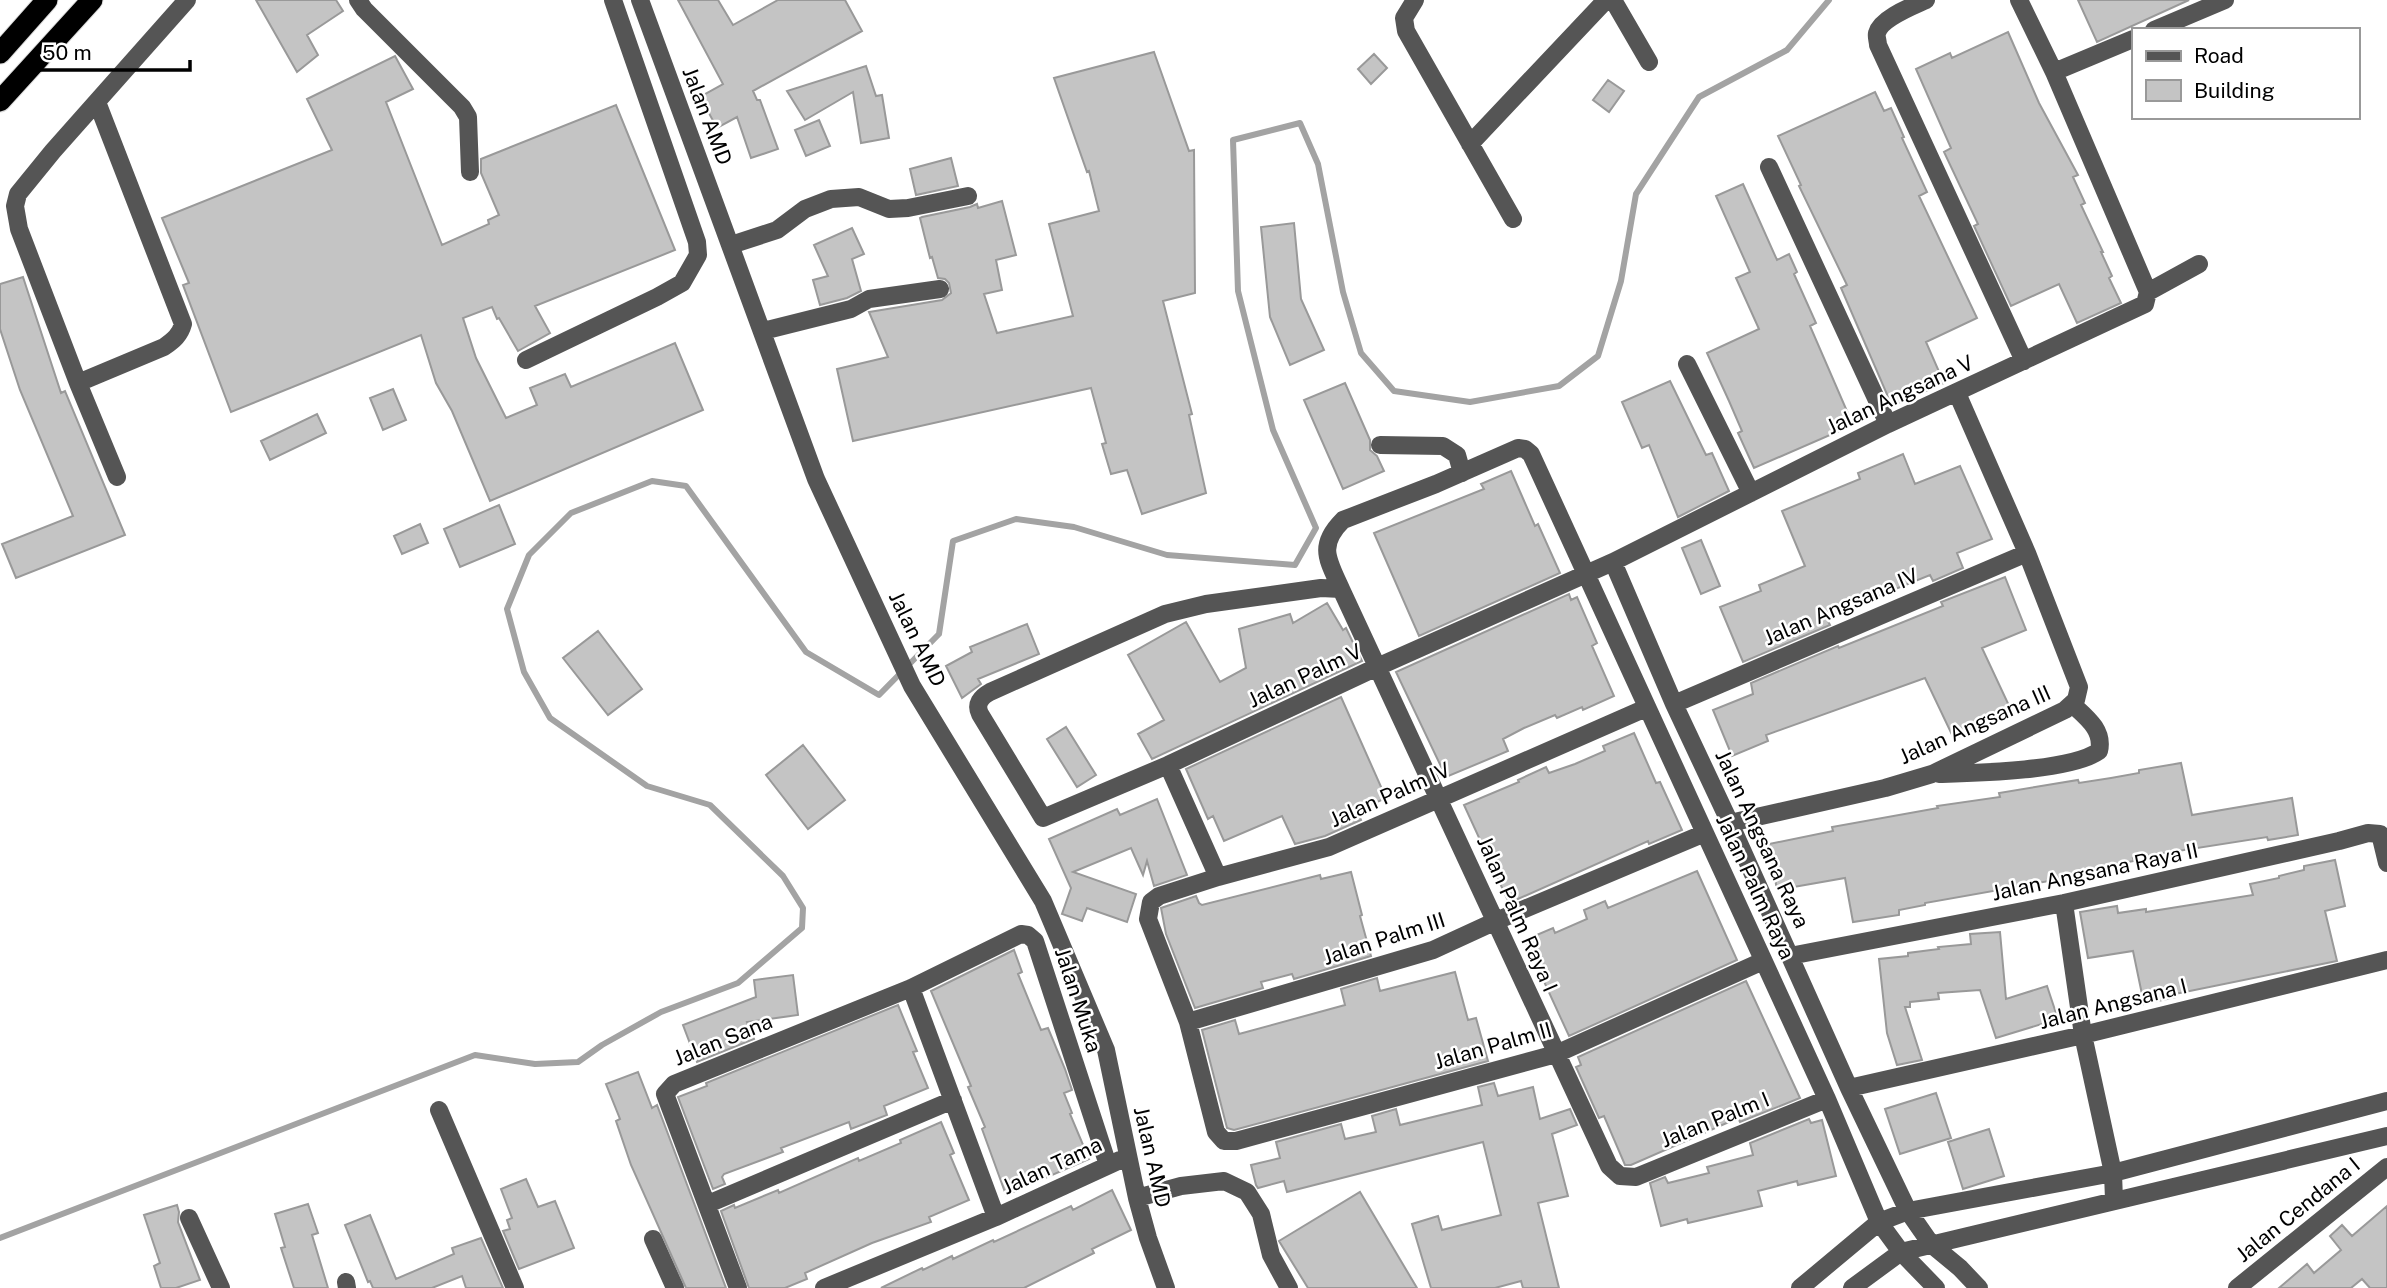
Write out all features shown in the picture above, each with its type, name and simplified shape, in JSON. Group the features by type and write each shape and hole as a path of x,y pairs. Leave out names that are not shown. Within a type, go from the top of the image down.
{"highway":[{"path":"0,53 47,0"},
{"path":"0,101 92,0"}],"street":[{"path":"117,477 19,229 15,206 18,194 187,0"},
{"path":"358,0 462,107 468,117 470,172"},
{"path":"526,359 657,298 682,283 698,255 696,242 613,0"},
{"name":"Jalan AMD","path":"640,0 816,479 912,686 1049,914 1106,1050 1137,1198 1166,1288"},
{"path":"1415,0 1404,18 1406,32 1513,219"},
{"path":"1470,144 1606,0"},
{"path":"1613,0 1649,62"},
{"path":"1926,0 1883,24 1877,33 1878,45 2024,361"},
{"path":"2019,0 2054,72 2148,292"},
{"path":"2159,28 2225,0"},
{"path":"2054,72 2132,38"},
{"path":"78,383 164,347 181,332 183,324 97,102"},
{"path":"1769,167 1888,424"},
{"path":"731,245 777,230 811,205 843,197 859,197 889,209 968,196"},
{"name":"Jalan Angsana V","path":"1613,562 1888,424 2145,304 2148,292 2199,264"},
{"path":"762,331 851,309 869,299 940,289"},
{"path":"1687,364 1751,493"},
{"name":"Jalan Angsana III","path":"1730,823 1885,788 1932,774 2065,710 2078,694 2079,688 2027,553 1957,393"},
{"path":"1380,445 1443,446 1457,455 1462,473"},
{"name":"Jalan Palm Raya","path":"1462,473 1518,448 1531,454 1827,1099 1879,1222 1901,1252 1936,1288"},
{"name":"Jalan Palm Raya I","path":"1462,473 1343,520 1332,531 1326,547 1327,558 1609,1166 1620,1176"},
{"name":"Jalan Angsana IV","path":"1674,704 2027,553"},
{"name":"Jalan Palm V","path":"1341,589 1321,588 1206,604 1165,614 984,696 977,705 978,710 1044,818 1168,765 1613,562"},
{"name":"Jalan Angsana Raya","path":"1613,562 1674,704 1908,1211 1931,1244 1979,1288"},
{"path":"1932,774 1985,773 2076,762 2092,756 2099,751 2099,737 2094,726 2072,704"},
{"name":"Jalan Palm IV","path":"1188,1022 1148,919 1149,907 1159,896 1217,877 1329,847 1646,708"},
{"path":"1168,765 1217,877"},
{"name":"Jalan Palm III","path":"1188,1022 1433,950 1705,833"},
{"name":"Jalan Angsana Raya II","path":"1790,956 2064,903 2368,833 2380,834 2387,863"},
{"path":"2064,903 2082,1035 2113,1173 2114,1200"},
{"name":"Jalan Muka","path":"911,988 1021,934 1028,935 1035,941 1108,1165"},
{"name":"Jalan Angsana I","path":"1849,1088 2082,1035 2387,960"},
{"name":"Jalan Palm II","path":"1188,1022 1216,1132 1229,1143 1556,1054 1763,961"},
{"path":"911,988 996,1217"},
{"name":"Jalan Sana","path":"738,1288 665,1094 674,1084 911,988"},
{"name":"Jalan Palm I","path":"1620,1176 1636,1177 1827,1099"},
{"path":"708,1204 953,1100"},
{"path":"1800,1288 1879,1222 1908,1211 2113,1173 2387,1101"},
{"path":"439,1110 515,1288"},
{"path":"1852,1288 1901,1252 2387,1136"},
{"name":"Jalan Tama","path":"824,1288 996,1217 1127,1157"},
{"name":"Jalan Cendana I","path":"2237,1288 2387,1167"},
{"path":"1137,1198 1181,1186 1224,1181 1247,1192 1261,1214 1271,1255 1289,1288"},
{"path":"189,1219 221,1288"},
{"path":"653,1239 675,1288"}],"building":[{"path":"256,0 336,0 343,11 307,35 318,55 297,72"},
{"path":"678,0 718,0 733,25 778,0 845,0 862,31 753,91 757,100 760,100 778,149 751,158 737,117 717,128 700,97 723,84"},
{"path":"2078,0 2189,0 2097,42"},
{"path":"2008,32 2039,103 2078,175 2073,177 2085,203 2081,205 2103,252 2112,276 2109,278 2121,303 2077,323 2059,284 2011,306 1974,226 1978,224 1944,152 1951,148 1916,69 1950,53 1952,58"},
{"path":"1154,52 1189,151 1194,150 1195,293 1163,301 1192,414 1189,415 1206,493 1142,514 1127,470 1111,474 1102,444 1106,443 1091,388 853,441 837,369 888,357 869,312 942,300 951,293 949,283 938,278 920,218 977,204 978,208 1002,201 1016,255 996,260 1002,290 984,294 997,333 1073,316 1049,224 1099,211 1089,171 1087,172 1054,78"},
{"path":"1374,54 1387,68 1371,84 1358,69"},
{"path":"395,56 413,89 386,102 442,245 489,224 488,220 499,215 481,173 481,159 616,105 675,250 535,306 550,333 518,351 492,307 463,318 476,358 506,418 537,405 530,388 565,374 571,387 675,343 703,410 490,501 452,411 436,383 421,335 231,412 183,285 189,283 162,218 332,150 307,99"},
{"path":"866,66 876,96 882,95 889,138 861,143 853,92 805,120 787,91"},
{"path":"1608,80 1624,91 1609,112 1593,100"},
{"path":"1875,92 1884,111 1891,108 1927,192 1919,196 1977,318 1926,342 1944,383 1892,406 1841,288 1847,285 1778,136"},
{"path":"819,120 830,146 806,156 795,130"},
{"path":"951,158 958,186 916,195 910,169"},
{"path":"1743,184 1777,260 1789,254 1797,272 1794,274 1816,323 1810,326 1853,425 1754,468 1738,433 1742,431 1707,353 1759,329 1736,278 1750,272 1716,196"},
{"path":"1294,223 1301,299 1324,350 1290,365 1270,317 1261,227"},
{"path":"852,228 864,254 852,259 861,291 847,298 820,305 813,280 828,276 814,245"},
{"path":"23,277 61,393 65,391 125,535 16,578 2,544 73,516 20,390 0,329 0,284"},
{"path":"1670,381 1706,455 1712,453 1729,491 1678,517 1649,445 1642,448 1622,402"},
{"path":"1345,383 1370,440 1370,450 1377,456 1384,471 1343,489 1304,400"},
{"path":"393,389 406,420 383,430 370,398"},
{"path":"317,414 326,433 270,460 261,441"},
{"path":"1903,454 1915,484 1960,466 1992,539 1957,553 1963,568 1933,581 1930,575 1826,617 1830,625 1743,662 1720,607 1761,591 1759,585 1805,566 1782,511 1860,479 1858,473"},
{"path":"1511,471 1535,526 1538,524 1560,573 1419,636 1374,533 1484,489 1481,484"},
{"path":"499,505 515,544 460,567 444,529"},
{"path":"420,524 428,543 402,554 394,536"},
{"path":"1701,540 1720,586 1701,594 1682,548"},
{"path":"2005,577 2026,630 1982,648 2012,712 1954,739 1925,678 1766,735 1768,741 1732,756 1713,710 1753,694 1751,683 1943,606 1941,602"},
{"path":"1569,594 1571,600 1577,597 1597,643 1592,646 1614,696 1583,710 1582,707 1557,718 1555,715 1524,728 1503,739 1508,751 1446,777 1396,672"},
{"path":"1327,603 1343,630 1346,628 1362,661 1152,759 1138,734 1164,720 1128,655 1186,622 1220,682 1246,668 1239,629 1290,614 1293,623"},
{"path":"1027,624 1039,654 978,679 981,684 962,698 946,666 972,652 970,647"},
{"path":"598,631 642,689 608,715 563,658"},
{"path":"1341,697 1386,798 1357,811 1361,820 1325,836 1295,844 1282,816 1224,841 1213,816 1208,819 1186,769"},
{"path":"1066,727 1096,775 1077,787 1047,739"},
{"path":"1634,733 1656,783 1660,782 1682,830 1649,844 1648,841 1509,903 1464,805 1519,782 1518,780 1546,767 1549,773 1575,764 1605,751 1603,746"},
{"path":"803,745 845,800 808,829 766,775"},
{"path":"2181,763 2192,815 2292,798 2298,835 2268,840 2267,837 2133,858 2134,861 2110,865 2111,870 1925,903 1899,910 1899,915 1853,922 1845,878 1777,890 1769,844 1833,831 1832,827 1938,808 1937,806 2000,797 1999,793 2078,780 2079,783 2111,778"},
{"path":"1157,799 1187,875 1154,886 1147,861 1143,875 1131,848 1073,872 1136,894 1127,922 1087,908 1082,921 1062,914 1071,888 1049,839 1117,809 1120,815"},
{"path":"2335,860 2345,906 2325,911 2337,961 2175,994 2176,997 2144,1004 2133,951 2088,958 2080,912 2117,906 2118,913 2146,909 2146,912 2253,895 2250,884 2304,870 2304,866"},
{"path":"1697,871 1737,960 1569,1036 1525,940 1553,928 1555,933 1587,919 1584,910 1605,901 1608,908"},
{"path":"1351,872 1371,956 1294,979 1292,974 1261,982 1263,988 1195,1008 1166,934 1161,908 1196,896 1202,905 1320,875 1321,879"},
{"path":"2000,932 2006,999 2047,986 2058,1019 1996,1038 1980,990 1938,993 1939,999 1910,1002 1910,1007 1905,1007 1922,1060 1897,1065 1887,1033 1879,959 1908,956 1908,953 1939,949 1938,947 1971,944 1970,934"},
{"path":"1014,950 1022,972 1018,974 1041,1030 1048,1028 1065,1069 1072,1090 1064,1093 1089,1159 1006,1195 982,1129 985,1127 968,1087 971,1086 931,991"},
{"path":"1455,972 1468,1020 1476,1018 1488,1061 1234,1130 1227,1128 1202,1030 1235,1020 1239,1034 1345,1005 1341,989 1377,978 1380,991"},
{"path":"793,975 798,1015 747,1022 754,1039 697,1062 683,1025 756,997 754,980"},
{"path":"1746,981 1800,1098 1740,1122 1738,1118 1631,1165 1625,1165 1604,1116 1599,1118 1576,1067 1581,1065 1578,1057"},
{"path":"898,1005 917,1051 913,1052 928,1088 884,1106 887,1115 851,1129 849,1122 781,1148 783,1152 724,1174 722,1177 725,1184 713,1189 678,1097 707,1086 706,1083"},
{"path":"638,1072 652,1108 657,1105 726,1288 686,1288 631,1165 616,1121 620,1119 606,1084"},
{"path":"1494,1083 1498,1096 1533,1087 1540,1119 1570,1109 1577,1125 1552,1134 1568,1196 1538,1203 1559,1288 1523,1288 1521,1281 1495,1288 1431,1288 1412,1224 1438,1216 1442,1230 1501,1215 1483,1142 1287,1192 1284,1181 1258,1188 1256,1185 1251,1165 1280,1158 1276,1142 1341,1124 1345,1139 1376,1132 1372,1116 1396,1109 1400,1125 1482,1105 1478,1087"},
{"path":"1936,1093 1951,1138 1900,1154 1885,1109"},
{"path":"1809,1119 1811,1123 1822,1120 1836,1176 1798,1185 1797,1181 1758,1191 1762,1206 1688,1223 1687,1219 1661,1226 1650,1183 1665,1177 1668,1183 1709,1173 1707,1167 1753,1155 1750,1143"},
{"path":"941,1122 954,1153 950,1155 969,1200 929,1217 931,1222 872,1243 805,1273 807,1279 785,1288 749,1288 721,1211 778,1190 779,1193 858,1158 859,1161"},
{"path":"1989,1129 2004,1176 1963,1189 1948,1142"},
{"path":"526,1179 538,1207 555,1201 574,1248 519,1269 503,1231 510,1229 507,1220 512,1218 501,1189"},
{"path":"1112,1190 1131,1230 1092,1249 1094,1253 1024,1288 881,1288 922,1268 923,1270 952,1256 953,1259 993,1240 994,1242 1071,1206 1073,1210"},
{"path":"1360,1192 1417,1288 1308,1288 1279,1241"},
{"path":"308,1204 318,1233 312,1235 328,1288 294,1288 281,1248 285,1247 275,1214"},
{"path":"177,1205 178,1222 200,1280 176,1288 161,1288 154,1266 160,1263 144,1215"},
{"path":"2387,1206 2387,1288 2370,1288 2362,1279 2351,1288 2279,1288 2307,1264 2314,1273 2341,1250 2330,1236 2342,1225 2352,1236"},
{"path":"370,1215 396,1279 454,1254 452,1248 481,1238 503,1288 466,1288 462,1276 432,1288 373,1288 370,1281 368,1282 345,1225"}],"waterway":[{"path":"0,1238 475,1055 535,1064 578,1062 602,1045 661,1012 738,983 802,928 803,908 783,876 710,805 647,786 550,718 524,672 507,609 529,555 571,513 652,481 686,486 806,652 879,695 939,634 953,541 1016,519 1074,527 1167,555 1295,565 1316,528 1273,430 1238,291 1233,140 1300,123 1318,164 1343,292 1361,353 1394,391 1470,402 1559,386 1598,356 1621,281 1636,194 1699,97 1787,50 1829,0"}]}
